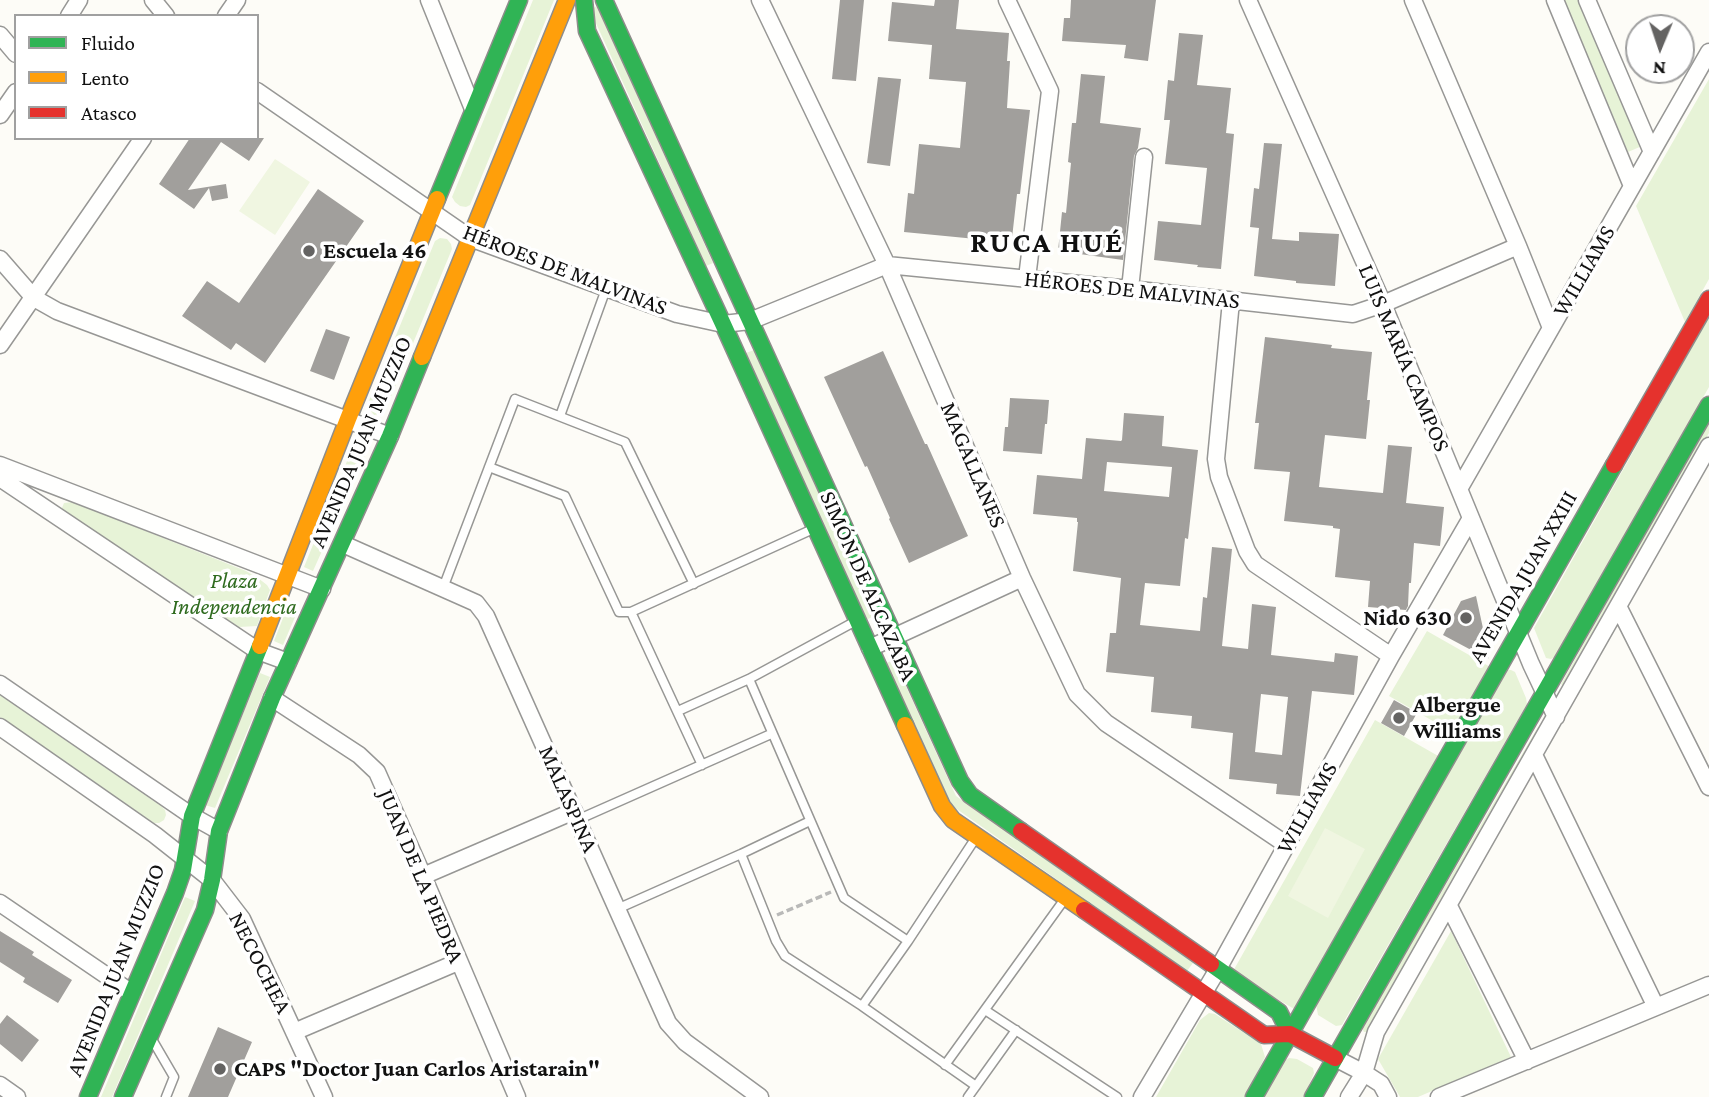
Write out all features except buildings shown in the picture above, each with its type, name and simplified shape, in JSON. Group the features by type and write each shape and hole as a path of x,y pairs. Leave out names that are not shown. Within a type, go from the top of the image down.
{"street":[{"path":"153,0 164,14"},
{"path":"429,0 473,109"},
{"name":"AVENIDA JUAN MUZZIO","path":"88,1097 175,893 183,870 192,816 348,419 519,0"},
{"name":"AVENIDA JUAN MUZZIO","path":"123,1097 205,910 219,831 272,698 390,436 567,0"},
{"name":"SIMÓN DE ALCAZABA","path":"584,0 587,31 942,806 953,820 976,837 1264,1035 1290,1034 1364,1073 1381,1084 1388,1097"},
{"name":"SIMÓN DE ALCAZABA","path":"604,0 960,781 970,795 1279,1012 1290,1034"},
{"name":"MAGALLANES","path":"760,0 887,265 1021,578 1077,694 1106,723 1287,845"},
{"path":"1007,0 1050,90 1027,278"},
{"name":"LUIS MARÍA CAMPOS","path":"1248,0 1383,304 1518,632 1556,717"},
{"path":"1413,0 1551,328"},
{"path":"1555,0 1632,187"},
{"path":"1587,0 1652,152"},
{"path":"0,36 14,52"},
{"name":"WILLIAMS","path":"1459,489 1709,52"},
{"name":"HÉROES DE MALVINAS","path":"259,92 470,238 677,314 723,324 750,321 887,265 1353,314 1383,304 1518,246"},
{"path":"0,115 14,95"},
{"path":"0,345 142,140"},
{"path":"1130,289 1144,157"},
{"path":"0,259 34,298 57,311 390,436"},
{"name":"AVENIDA JUAN XXIII","path":"1254,1097 1709,299"},
{"path":"1231,301 1216,459 1219,477 1247,551 1255,564 1391,656"},
{"path":"1312,1097 1709,405"},
{"path":"1349,1097 1364,1073 1376,1032 1618,606 1708,454"},
{"path":"0,465 322,589"},
{"path":"0,478 258,651 288,662"},
{"name":"WILLIAMS","path":"1142,1097 1218,970 1391,656 1471,518"},
{"name":"MALASPINA","path":"343,544 476,603 486,616 668,1023 685,1042 760,1097"},
{"path":"870,648 1021,578"},
{"path":"1618,606 1709,787"},
{"path":"0,684 192,816 219,831"},
{"name":"JUAN DE LA PIEDRA","path":"272,698 359,755 377,772 517,1097"},
{"name":"NECOCHEA","path":"0,727 155,835 212,880 242,919 324,1097"},
{"path":"1534,755 1656,1007"},
{"path":"423,876 576,816"},
{"path":"0,903 132,993"},
{"path":"1449,906 1527,1061"},
{"path":"294,1032 458,962"},
{"path":"1439,1097 1709,985"},
{"path":"0,1085 17,1097"}],"lane":[{"path":"560,416 606,289"},
{"path":"443,588 515,399 625,442 694,584"},
{"path":"489,467 565,496 619,612 631,612 816,527"},
{"path":"631,612 702,765"},
{"path":"678,711 749,679 857,621"},
{"path":"749,679 844,898 908,941"},
{"path":"576,816 771,734"},
{"path":"617,909 810,821"},
{"path":"862,1006 976,837"},
{"path":"741,854 785,956 976,1086"},
{"path":"945,1065 1066,897"},
{"path":"985,1010 1117,1097"},
{"path":"968,1097 1016,1030"},
{"path":"150,1036 174,1077 166,1097"}],"path":[{"path":"767,919 839,888"}],"green space":[{"path":"533,0 554,0 470,205 460,206 452,197"},
{"path":"1564,0 1580,0 1642,146 1628,152"},
{"path":"597,6 713,263 706,266 590,10"},
{"path":"1709,79 1709,279 1685,322 1636,206"},
{"path":"275,159 310,182 275,235 239,211"},
{"path":"440,238 447,239 452,249 385,411 374,415 368,403 435,241"},
{"path":"1709,317 1709,387 1555,657 1546,658 1534,628"},
{"path":"754,350 874,616 866,620 746,353"},
{"path":"1709,421 1709,433 1568,682 1563,686 1561,684"},
{"path":"352,449 365,455 313,571 304,567"},
{"name":"Plaza Independencia","path":"73,502 258,578 270,590 257,626 239,627 67,514 62,508 64,503"},
{"path":"285,613 295,617 283,645 274,641"},
{"path":"1427,631 1492,668 1454,733 1389,696"},
{"path":"894,660 956,796 1193,963 1187,971 951,805 886,663"},
{"path":"1506,670 1515,672 1527,704 1342,1025 1336,1026 1318,1015 1316,1004"},
{"path":"260,673 270,677 215,808 205,805"},
{"path":"0,695 161,806 165,810 164,820 154,823 0,717"},
{"path":"1375,720 1440,757 1296,1010 1232,973"},
{"path":"1538,727 1540,728 1368,1032 1364,1032 1362,1028"},
{"path":"1325,828 1365,849 1328,918 1288,896"},
{"path":"185,897 195,901 112,1097 101,1097"},
{"path":"1451,931 1511,1057 1418,1097 1400,1097 1378,1059"},
{"path":"1209,1013 1215,1014 1261,1044 1265,1057 1245,1097 1156,1097 1200,1020"},
{"path":"1289,1058 1297,1059 1313,1068 1314,1073 1304,1097 1263,1097 1283,1061"}],"traffic: fast":[{"path":"437,199 519,0"},
{"path":"584,0 587,31 905,725"},
{"path":"604,0 960,781 970,795 1021,831"},
{"path":"123,1097 205,910 219,831 272,698 390,436 422,357"},
{"path":"1313,1097 1709,405"},
{"path":"1254,1097 1614,465"},
{"path":"88,1097 175,893 183,870 192,816 260,646"},
{"path":"1211,964 1279,1012 1290,1034"}],"traffic: slow":[{"path":"422,357 567,0"},
{"path":"260,646 437,199"},
{"path":"905,725 942,806 953,820 1084,910"}],"traffic: jam":[{"path":"1614,465 1709,299"},
{"path":"1021,831 1211,964"},
{"path":"1084,910 1264,1035 1290,1034 1335,1058"}],"place":[{"name":"Escuela 46","path":"309,251"},
{"name":"Nido 630","path":"1466,618"},
{"name":"Albergue Williams","path":"1399,718"},
{"name":"CAPS \"Doctor Juan Carlos Aristarain\"","path":"220,1069"}],"district":[{"name":"RUCA HUÉ","path":"1047,243"}]}
